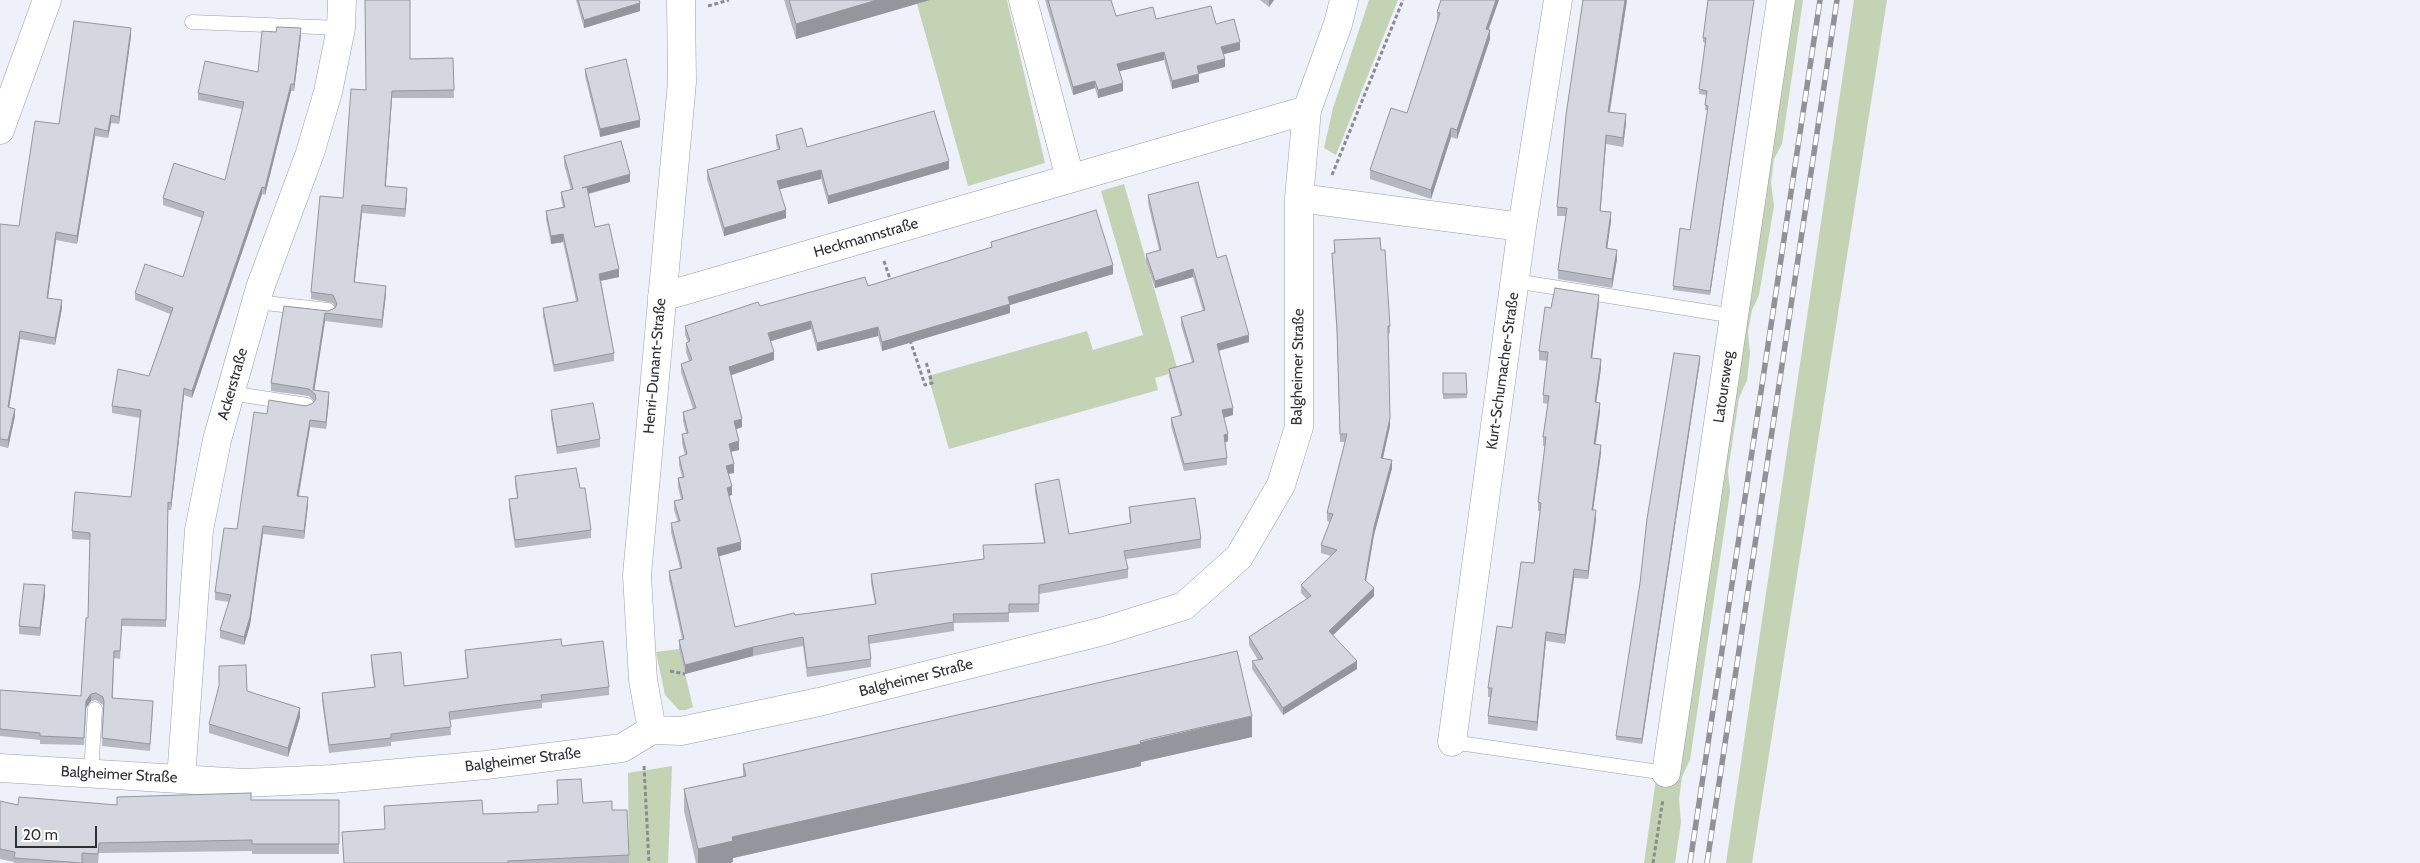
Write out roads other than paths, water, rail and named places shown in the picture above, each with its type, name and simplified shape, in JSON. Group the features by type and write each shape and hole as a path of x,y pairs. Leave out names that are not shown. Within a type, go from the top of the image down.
{"street":[{"path":"0,130 47,0"},
{"name":"Ackerstraße","path":"181,779 199,530 217,440 256,302 310,153 328,92 341,28 342,0"},
{"path":"1023,0 1070,178"},
{"name":"Balgheimer Straße","path":"0,768 244,783 332,779 486,765 622,748 652,730 681,732 819,702 1104,631 1184,606 1239,557 1282,485 1299,427 1299,198 1306,110 1338,24 1344,0"},
{"name":"Kurt-Schumacher-Straße","path":"1452,742 1522,227 1558,0"},
{"name":"Latoursweg","path":"1666,773 1781,0"},
{"name":"Henri-Dunant-Straße","path":"652,730 643,680 637,575 682,82 691,4"},
{"name":"Heckmannstraße","path":"662,297 1306,110"},
{"path":"1299,198 1522,227"}],"lane":[{"path":"192,22 341,28"},
{"path":"1515,281 1734,316"},
{"path":"256,302 328,310"},
{"path":"230,393 307,405"},
{"path":"91,774 95,709"},
{"path":"1452,742 1666,773"}],"railway":[{"path":"1690,863 1820,0"},
{"path":"1707,863 1837,0"}]}
